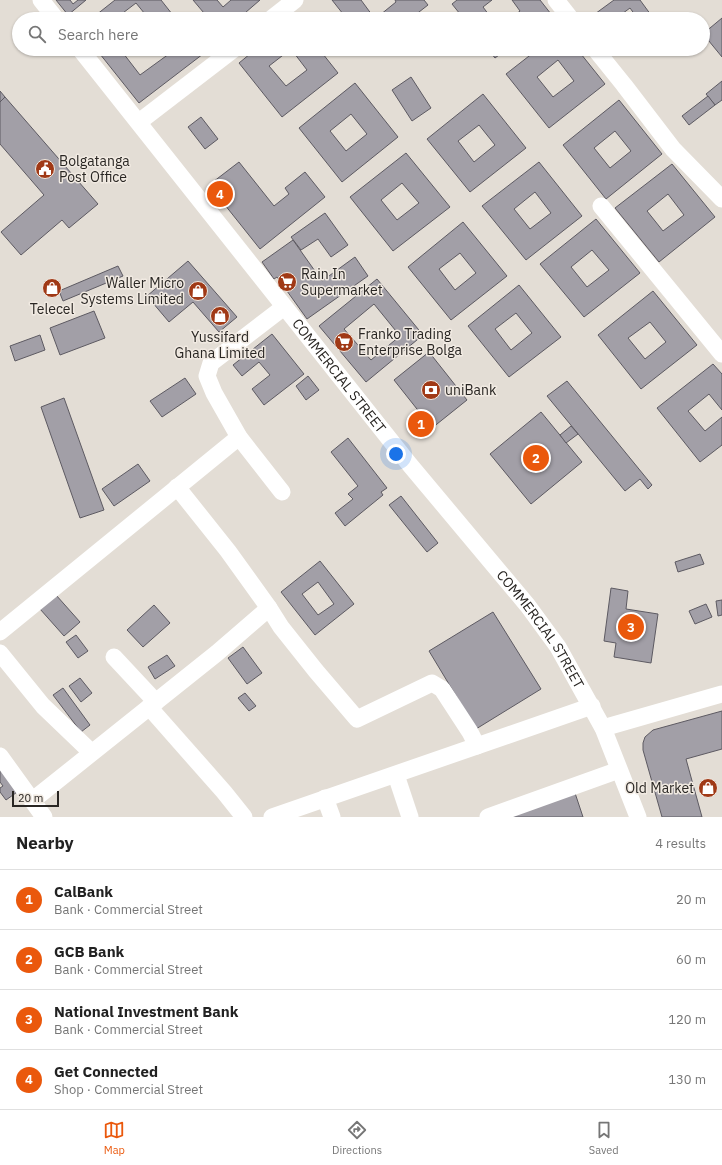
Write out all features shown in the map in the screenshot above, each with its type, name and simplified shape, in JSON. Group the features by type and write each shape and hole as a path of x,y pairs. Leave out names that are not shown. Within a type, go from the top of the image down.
{"street":[{"path":"41,0 50,12"},
{"path":"280,12 295,0"},
{"path":"556,0 565,12"},
{"name":"COMMERCIAL STREET","path":"86,56 410,465 528,606 558,647 603,728 638,817"},
{"path":"139,122 225,56"},
{"path":"601,56 673,149 722,200"},
{"path":"601,206 722,354"},
{"path":"282,492 239,437 214,393 207,376 211,363 284,306"},
{"path":"0,632 239,437"},
{"path":"177,487 228,551 281,627 357,719 432,683 442,688 470,732 477,746"},
{"path":"33,800 91,752 217,653 269,608"},
{"path":"0,653 43,706 91,752"},
{"path":"114,657 244,817"},
{"path":"603,728 722,694"},
{"path":"272,817 592,706"},
{"path":"0,756 44,817"},
{"path":"488,817 619,770"},
{"path":"396,774 410,817"},
{"path":"325,798 332,817"}],"building":[{"path":"56,0 70,0 73,4 78,0 86,0 72,12 66,12"},
{"path":"115,0 161,0 170,12 143,12 136,3 124,12 100,12"},
{"path":"193,0 217,0 223,7 231,0 260,0 246,12 203,12"},
{"path":"332,0 361,0 370,12 341,12"},
{"path":"395,0 424,0 428,5 419,12 384,12 396,2"},
{"path":"457,0 492,0 483,7 487,12 458,12 452,4"},
{"path":"512,0 540,0 549,12 519,12 520,11"},
{"path":"614,0 640,0 649,12 633,12 630,8 625,12 598,12"},
{"path":"722,18 722,57 710,42 710,28"},
{"path":"102,56 125,56 140,75 166,56 200,56 139,103"},
{"path":"248,56 282,56 269,66 286,86 307,70 296,56 325,56 338,73 282,117 239,63"},
{"path":"529,56 583,56 605,84 549,128 506,74","holes":["558,60 574,81 553,97 537,77"]},
{"path":"411,77 431,108 412,121 392,90"},
{"path":"722,81 722,100 715,105 706,94"},
{"path":"355,83 398,137 342,182 299,128","holes":["351,114 367,134 346,151 330,131"]},
{"path":"0,91 5,97 0,102"},
{"path":"483,94 526,148 470,192 427,139","holes":["479,125 495,145 474,162 458,141"]},
{"path":"708,96 715,105 689,125 682,116"},
{"name":"Bolgatanga Post Office","path":"5,97 98,204 69,228 62,220 21,255 1,232 44,195 0,144 0,102"},
{"path":"619,100 662,154 606,199 563,145","holes":["615,131 631,151 610,168 594,148"]},
{"path":"201,117 218,139 205,149 188,127"},
{"path":"406,153 450,207 393,251 350,197","holes":["402,183 419,203 397,220 381,200"]},
{"path":"239,162 274,206 289,194 285,188 305,172 325,197 260,249 209,185"},
{"path":"539,162 582,216 526,260 482,206","holes":["535,192 551,213 530,229 514,209"]},
{"path":"672,164 715,217 659,262 615,208","holes":["668,194 684,215 663,231 647,211"]},
{"path":"325,213 348,245 331,257 318,239 301,250 291,237"},
{"path":"596,219 640,273 584,317 540,264","holes":["592,250 609,270 587,287 571,267"]},
{"path":"463,222 507,276 451,320 408,267","holes":["460,253 476,273 455,290 439,269"]},
{"path":"293,240 322,281 355,257 368,276 307,319 277,277 274,279 262,262"},
{"path":"188,261 237,317 219,332 193,302 169,322 147,296"},
{"path":"118,266 123,276 63,301 59,291"},
{"path":"377,279 423,335 366,382 319,326","holes":["374,304 400,336 371,360 344,329"]},
{"path":"519,285 561,337 509,377 468,326","holes":["516,313 532,333 511,350 495,329"]},
{"path":"653,291 697,345 641,389 598,335","holes":["650,322 666,342 645,359 628,338"]},
{"path":"94,311 105,338 60,355 50,328"},
{"path":"272,334 304,374 264,405 252,389 270,375 259,362 242,376 233,365"},
{"path":"40,335 45,350 15,361 10,346"},
{"name":"uniBank","path":"429,352 467,400 432,428 394,380"},
{"path":"713,364 722,374 722,410 709,394 688,411 705,431 722,417 722,445 700,462 657,408"},
{"path":"308,376 319,390 306,400 296,386"},
{"path":"185,378 196,394 162,417 150,401"},
{"path":"567,381 652,485 648,489 640,479 625,491 547,396"},
{"path":"64,398 104,510 80,518 41,407"},
{"path":"541,412 582,462 531,504 490,454"},
{"path":"571,426 578,434 566,443 560,435"},
{"path":"348,438 387,488 381,492 383,495 345,526 335,513 353,499 348,494 358,486 331,452"},
{"path":"138,464 150,481 114,506 102,489"},
{"path":"401,496 438,543 427,552 389,505"},
{"path":"700,554 704,564 678,572 675,562"},
{"path":"320,561 354,604 315,635 281,592","holes":["318,582 334,604 318,615 302,594"]},
{"path":"611,588 628,591 626,609 658,614 651,663 614,657 616,643 604,641"},
{"path":"56,595 80,622 64,636 40,609"},
{"path":"722,600 722,615 718,616 716,601"},
{"path":"706,604 712,617 695,624 689,611"},
{"path":"154,605 170,623 143,647 127,630"},
{"path":"493,612 541,689 476,729 429,651"},
{"path":"76,635 88,651 78,658 66,642"},
{"path":"243,647 262,673 247,684 228,658"},
{"path":"167,655 175,666 155,679 148,667"},
{"path":"80,678 92,693 81,702 69,686"},
{"path":"63,688 90,725 81,732 53,695"},
{"path":"245,693 256,706 249,711 238,698"},
{"path":"722,711 722,749 686,759 702,817 662,817 643,750 645,737 653,730"},
{"path":"0,763 20,790 6,800 0,792 0,788 3,786 0,782"},
{"path":"575,793 583,817 506,817"}],"place":[{"name":"Bolgatanga Post Office","path":"45,169"},
{"name":"Get Connected","path":"220,194"},
{"name":"Rain In Supermarket","path":"287,282"},
{"name":"Telecel","path":"52,288"},
{"name":"Waller Micro Systems Limited","path":"198,291"},
{"name":"Yussifard Ghana Limited","path":"220,316"},
{"name":"Franko Trading Enterprise Bolga","path":"344,342"},
{"name":"uniBank","path":"431,390"},
{"name":"CalBank","path":"421,424"},
{"name":"GCB Bank","path":"536,458"},
{"name":"National Investment Bank","path":"631,627"},
{"name":"Old Market","path":"708,788"}]}
